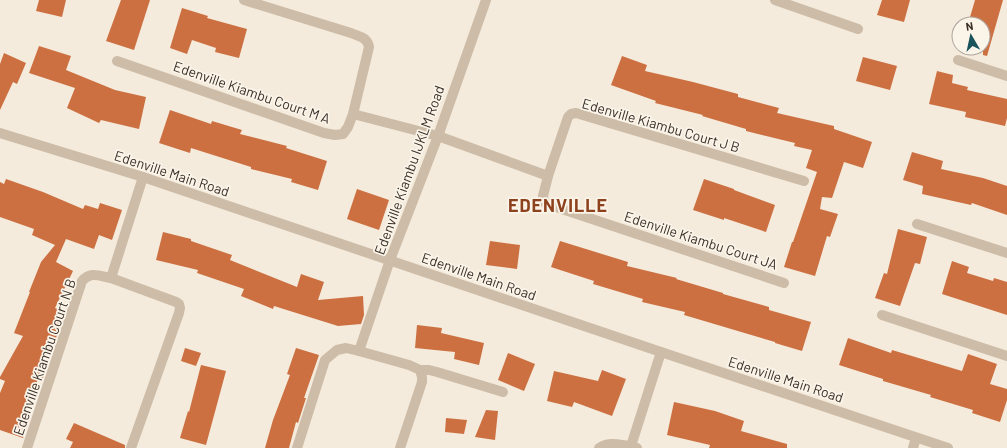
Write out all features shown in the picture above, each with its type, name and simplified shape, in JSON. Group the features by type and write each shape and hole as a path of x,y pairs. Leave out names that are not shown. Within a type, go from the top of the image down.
{"street":[{"path":"244,0 352,33 366,39 369,48 353,114"},
{"name":"Edenville Kiambu IJKLM Road","path":"359,351 390,260 438,136 486,0"},
{"path":"775,0 858,29"},
{"path":"958,60 1007,76"},
{"name":"Edenville Kiambu Court M A","path":"117,61 335,135 343,134 348,127 353,114 438,136"},
{"name":"Edenville Kiambu Court J B","path":"548,176 568,117 571,114 576,113 804,181"},
{"name":"Edenville Main Road","path":"0,133 143,178 390,260 948,448"},
{"path":"438,136 548,176"},
{"name":"Edenville Kiambu Court JA","path":"548,176 543,196 544,202 547,204 784,283"},
{"path":"111,278 143,178"},
{"path":"917,224 1007,253"},
{"name":"Edenville Kiambu Court N B","path":"27,448 82,281 86,276 91,274 111,278 176,302 180,306 179,313 131,448"},
{"path":"882,315 1007,356"},
{"path":"297,448 325,360 337,350 346,348 359,351 409,365 420,370 437,372 503,392"},
{"path":"599,448 603,445 612,444 634,447 661,352"},
{"path":"400,448 422,382 420,370"},
{"path":"913,448 916,438"}],"building":[{"path":"39,0 66,0 62,17 36,11"},
{"path":"121,0 150,0 134,50 106,41"},
{"path":"882,0 910,0 904,22 877,15"},
{"path":"975,0 1003,0 991,42 991,16 970,16"},
{"path":"182,8 208,16 207,18 247,29 239,58 215,52 216,48 192,40 187,54 170,48"},
{"path":"39,46 71,56 66,70 115,90 146,97 139,129 101,120 99,123 67,108 75,88 29,73"},
{"path":"4,53 26,63 17,84 13,82 0,110 0,64"},
{"path":"622,56 647,65 645,71 738,94 738,97 779,108 777,113 834,126 834,129 872,142 863,168 844,162 832,198 822,197 820,209 838,214 830,237 827,236 815,276 784,267 817,172 806,168 812,150 794,146 795,143 746,131 746,129 702,116 703,115 655,103 656,101 611,85"},
{"path":"863,57 897,66 890,90 856,81"},
{"path":"937,71 953,75 952,83 968,87 967,90 1007,99 1007,118 1005,126 965,117 966,112 929,104"},
{"path":"170,110 211,124 212,121 242,130 240,134 287,146 286,148 327,161 318,190 291,182 292,179 251,169 251,167 191,148 190,153 159,143"},
{"path":"912,152 943,161 941,169 983,178 1007,186 1007,215 972,203 971,205 922,194 923,186 903,180"},
{"path":"6,179 43,192 83,209 85,205 98,209 100,203 122,210 112,240 99,235 94,249 66,239 56,262 73,271 55,308 65,312 45,365 47,366 42,381 38,379 26,412 31,414 23,438 0,430 0,393 5,381 0,379 0,377 23,336 14,333 41,262 55,245 32,235 34,229 0,217 0,182 4,184"},
{"path":"704,179 775,205 766,232 724,218 724,220 693,210"},
{"path":"357,189 389,200 379,230 347,219"},
{"path":"898,229 927,237 920,264 915,263 900,306 875,298 884,273 887,274"},
{"path":"163,232 191,239 191,241 232,255 230,260 297,287 301,274 324,282 318,300 363,296 364,315 361,324 338,326 274,306 273,309 241,296 244,289 197,273 198,270 156,260"},
{"path":"490,241 520,245 517,269 486,265"},
{"path":"560,241 628,262 627,266 677,278 676,279 723,294 769,307 769,310 811,322 802,351 684,315 685,312 642,302 643,299 593,284 594,281 551,267"},
{"path":"952,261 969,267 967,273 993,281 994,278 1007,282 1007,315 942,294"},
{"path":"417,325 442,328 441,333 484,343 479,365 454,359 455,352 415,348"},
{"path":"848,338 891,353 892,350 962,371 968,354 997,364 990,384 1007,389 1007,400 1000,422 972,413 973,410 930,397 931,395 883,381 883,379 839,365"},
{"path":"185,348 201,353 196,366 181,361"},
{"path":"296,348 319,355 304,398 306,398 298,423 296,422 289,448 265,448 273,420 290,375 287,374"},
{"path":"508,353 535,364 524,391 498,380"},
{"path":"201,365 226,371 206,445 180,438 188,411 189,412"},
{"path":"602,370 626,379 612,416 574,402 572,407 547,401 554,371 598,381"},
{"path":"674,402 715,411 744,421 741,431 787,444 787,448 709,448 710,445 667,435"},
{"path":"486,410 498,411 495,440 475,437"},
{"path":"446,418 467,420 464,434 445,432"},
{"path":"74,423 125,445 125,448 70,448 73,442 66,439"}],"district":[{"name":"EDENVILLE","path":"558,205"}]}
